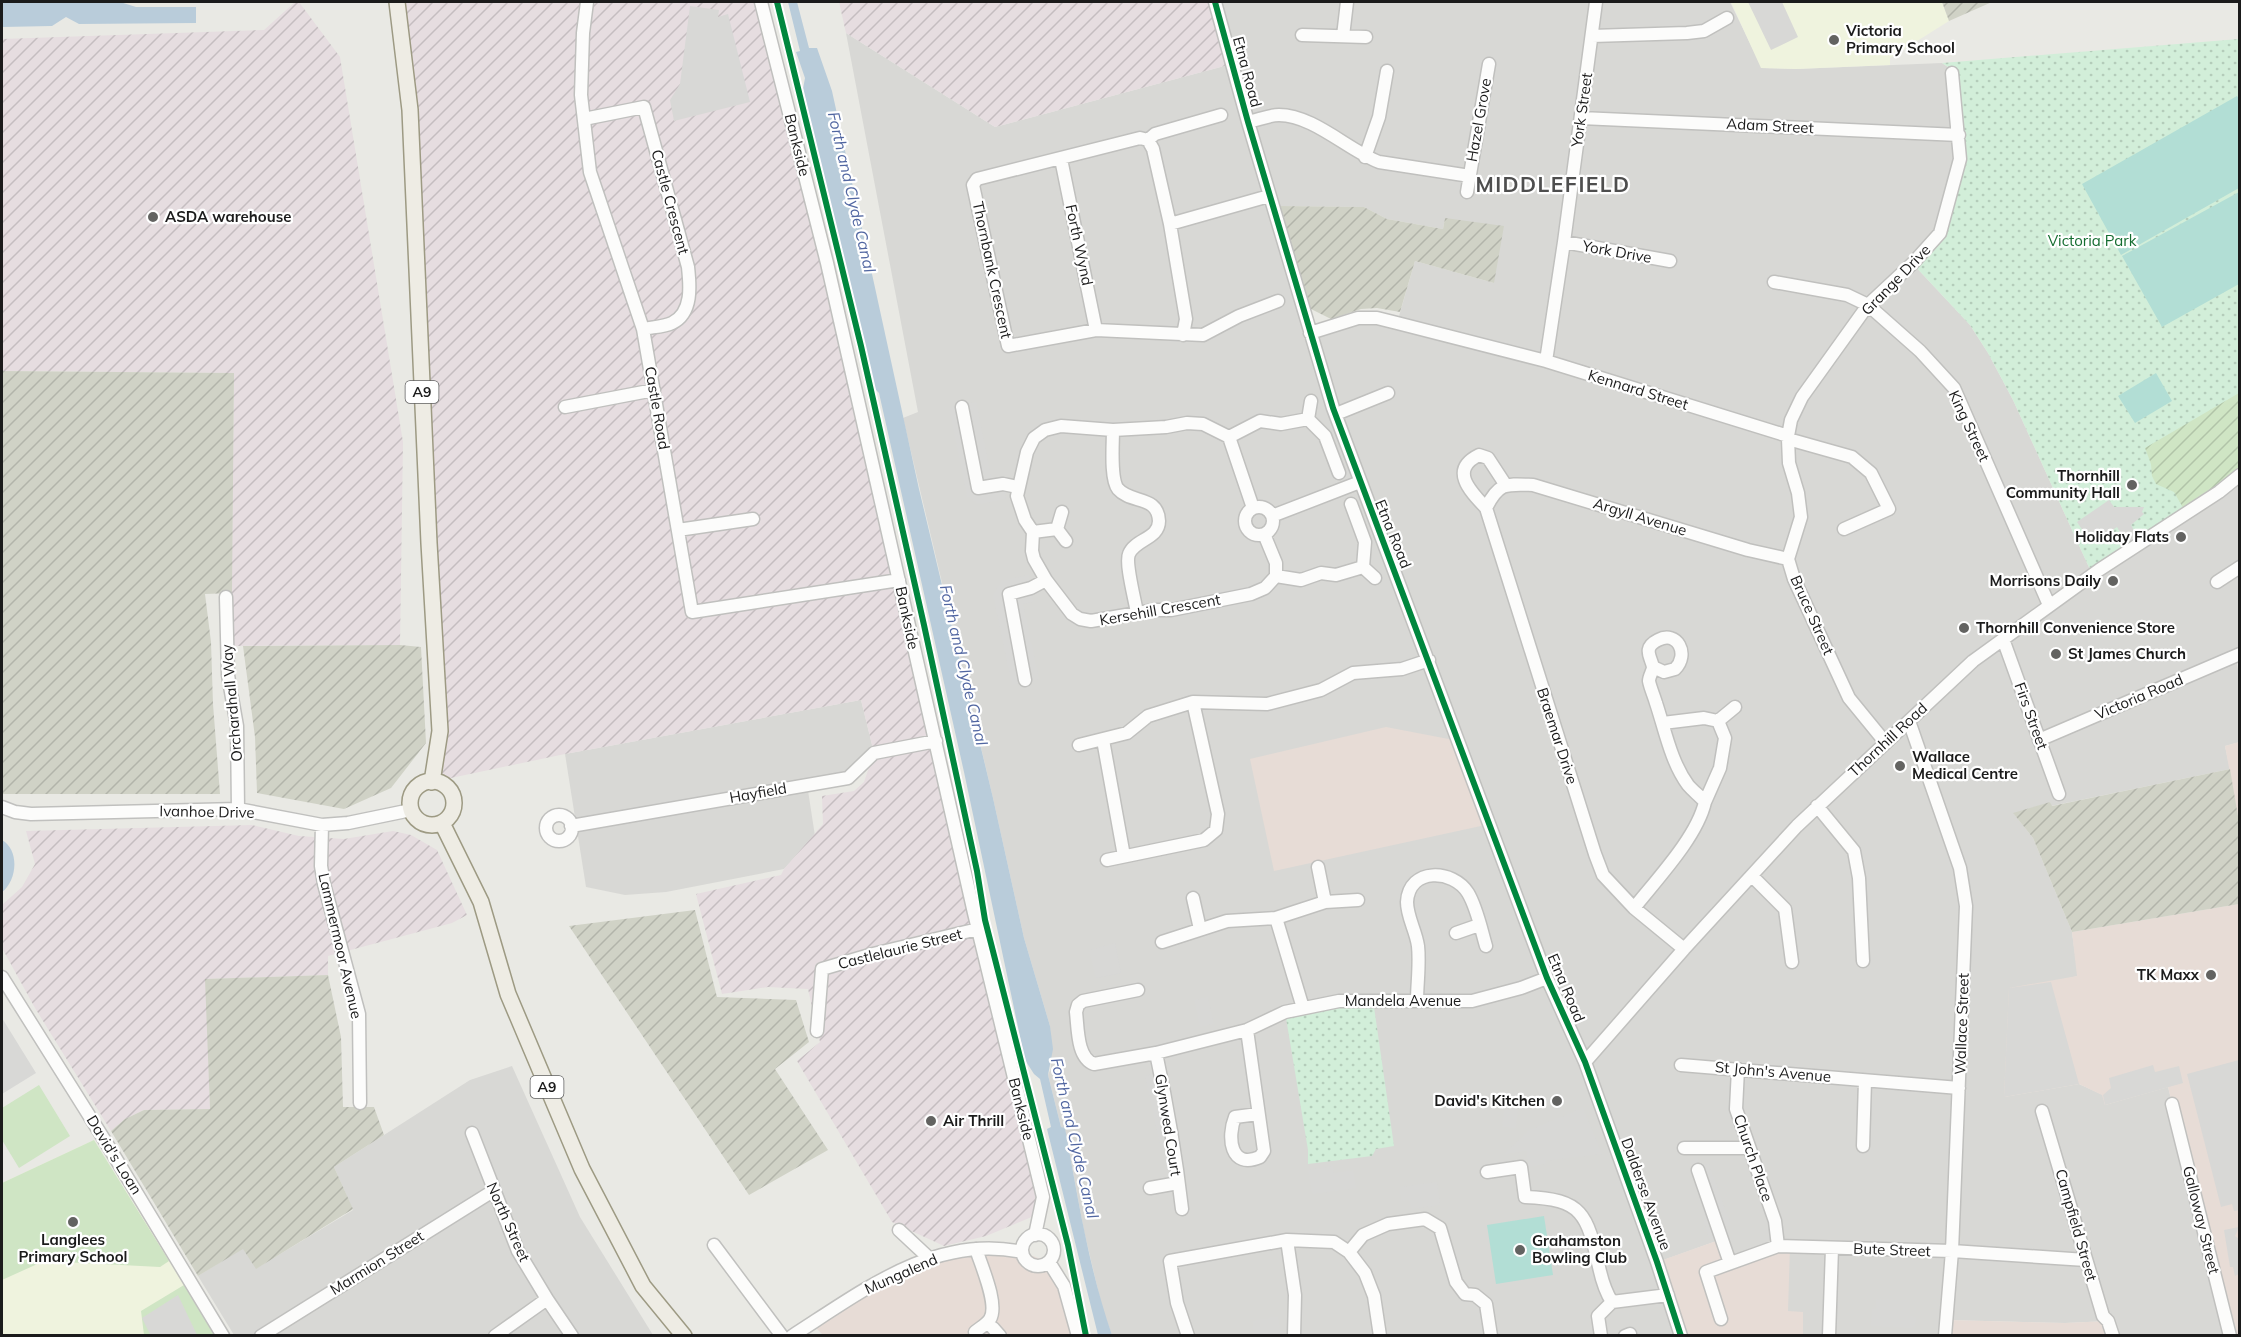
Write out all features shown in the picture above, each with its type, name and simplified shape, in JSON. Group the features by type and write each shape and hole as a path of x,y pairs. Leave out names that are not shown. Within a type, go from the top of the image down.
{"main road":[{"name":"A9","path":"397,2 410,110 428,531 440,731 432,782"},
{"path":"432,782 447,787 454,802 449,818 442,823 424,824 414,816 411,810 410,802 417,788 432,782"},
{"name":"A9","path":"442,823 481,902 508,994 582,1169 643,1286 684,1335"}],"street":[{"name":"Castle Road","path":"588,2 583,33 581,95 590,172 643,329 692,612 899,580"},
{"name":"Bankside","path":"761,2 827,263 978,929 1043,1197 1035,1235"},
{"name":"Etna Road","path":"1215,2 1269,196 1335,414 1547,978 1586,1062"},
{"path":"1343,36 1347,2"},
{"name":"York Street","path":"1546,361 1596,2"},
{"path":"1592,36 1704,31 1727,18"},
{"path":"1302,36 1366,37"},
{"name":"Hazel Grove","path":"1467,192 1489,64"},
{"path":"1365,157 1379,117 1387,71"},
{"name":"Grange Drive","path":"1788,438 1791,420 1802,397 1868,305 1913,264 1940,233 1960,159 1952,73"},
{"name":"Castle Crescent","path":"584,119 644,107 688,267 690,289 687,305 672,323 643,329"},
{"path":"1148,140 1155,134 1221,115"},
{"name":"Hazel Grove","path":"1248,122 1277,115 1302,119 1365,157 1379,162 1470,176"},
{"name":"Adam Street","path":"1581,118 1959,135"},
{"path":"1061,159 1140,138 1148,140 1153,149 1170,224 1186,319 1183,335"},
{"name":"Thornbank Crescent","path":"1061,159 977,179 973,185 1008,346 1096,330"},
{"name":"Forth Wynd","path":"1061,159 1096,330"},
{"path":"1170,224 1269,196"},
{"name":"York Drive","path":"1564,242 1670,261"},
{"name":"King Street","path":"1774,282 1847,295 1868,305 1920,351 1954,388 2049,605"},
{"path":"1096,330 1203,335 1239,316 1278,301"},
{"name":"Kennard Street","path":"1310,333 1358,318 1377,318 1546,361 1852,457 1871,473 1889,509 1844,529"},
{"path":"565,406 654,390"},
{"path":"1335,414 1388,393"},
{"path":"1308,419 1311,401"},
{"path":"962,407 978,488 1002,484 1018,487"},
{"path":"1253,508 1229,437 1260,421 1281,424 1308,419"},
{"path":"1308,419 1325,436 1339,473"},
{"name":"Kersehill Crescent","path":"1229,437 1203,424 1187,423 1166,427 1113,430 1060,426 1045,430 1034,438 1027,452 1018,487 1018,502 1033,532 1032,551 1046,580 1072,614 1080,619 1091,621 1251,594 1264,588 1276,576"},
{"path":"1113,430 1114,477 1117,487 1131,497 1149,502 1156,508 1159,520 1152,536 1132,549 1127,560 1137,613"},
{"name":"Bruce Street","path":"1788,438 1789,464 1801,517 1788,559 1794,579 1850,698 1885,742"},
{"path":"1479,455 1488,458 1505,484 1494,492 1486,508 1468,489 1463,471 1467,461 1479,455"},
{"name":"Thornhill Road","path":"1586,1062 1684,949 1817,806 1973,661 2049,605 2211,497 2240,475"},
{"path":"1272,516 1360,482"},
{"name":"Argyll Avenue","path":"1505,484 1533,485 1748,550 1788,559"},
{"path":"1351,504 1365,542 1363,567"},
{"path":"1253,508 1265,509 1272,516 1272,526 1264,534 1254,534 1246,527 1246,515 1253,508"},
{"name":"Braemar Drive","path":"1486,508 1603,875 1634,908 1684,949"},
{"path":"1057,529 1062,512"},
{"path":"678,531 753,519"},
{"path":"1033,532 1057,529"},
{"path":"1057,529 1066,541"},
{"path":"1264,534 1276,563 1276,576 1301,580 1321,573 1336,575 1363,567"},
{"path":"1363,567 1375,578"},
{"path":"2217,582 2240,567"},
{"path":"1025,680 1009,594 1031,588 1046,580"},
{"name":"Orchardhall Way","path":"226,597 228,675 237,726 238,809"},
{"name":"Firs Street","path":"2003,639 2059,794"},
{"name":"Victoria Road","path":"2039,740 2240,654"},
{"path":"1079,745 1127,733 1148,716 1193,702 1267,704 1321,690 1353,673 1402,669 1429,660"},
{"path":"1653,667 1649,681 1677,764 1689,786 1705,802"},
{"path":"1107,860 1204,840 1216,830 1218,814 1193,702"},
{"path":"1718,721 1735,706"},
{"path":"1663,723 1704,718 1718,721"},
{"path":"1634,908 1688,839 1702,817 1705,802 1720,768 1725,738 1718,721"},
{"name":"Wallace Street","path":"1909,721 1960,868 1966,906 1952,1251 1945,1335"},
{"path":"1103,740 1124,856"},
{"name":"Hayfield","path":"571,826 848,778 874,753 936,741"},
{"path":"1817,806 1854,850 1859,878 1863,961"},
{"name":"Ivanhoe Drive","path":"2,807 15,812 31,814 238,809 322,825 348,823 411,810"},
{"name":"Lammermoor Avenue","path":"322,825 321,866 324,884 358,1014 360,1103"},
{"path":"1318,867 1325,902"},
{"path":"1417,1001 1418,948 1414,927 1408,913 1407,900 1410,890 1424,876 1433,874 1451,878 1461,884 1469,894 1486,946"},
{"path":"1752,876 1785,909 1792,962"},
{"path":"1192,898 1200,929"},
{"path":"1162,942 1227,921 1276,918 1325,902 1358,900"},
{"path":"1276,918 1303,1008"},
{"path":"1456,933 1479,925"},
{"name":"Castlelaurie Street","path":"817,1031 822,969 873,954 978,929"},
{"name":"David's Loan","path":"2,976 223,1335"},
{"name":"Mandela Avenue","path":"1156,1053 1247,1030 1285,1012 1339,1001 1472,1001 1521,988 1547,978"},
{"name":"Glynwed Court","path":"1138,990 1083,1001 1078,1005 1076,1012 1083,1056 1088,1062 1094,1064 1156,1053 1174,1147 1174,1165 1182,1209"},
{"path":"1247,1030 1258,1114"},
{"name":"Dalderse Avenue","path":"1586,1062 1681,1335"},
{"name":"St John's Avenue","path":"1681,1065 1959,1088"},
{"name":"Church Place","path":"1738,1069 1736,1109 1775,1221 1779,1246"},
{"path":"1863,1146 1865,1081"},
{"name":"Galloway Street","path":"2172,1104 2230,1335"},
{"name":"Campfield Street","path":"2042,1112 2103,1316 2108,1321 2113,1335"},
{"name":"North Street","path":"472,1133 518,1251 572,1335"},
{"path":"1684,1148 1749,1148"},
{"path":"1487,1172 1521,1167 1525,1197 1551,1198 1565,1202 1576,1210 1592,1233 1605,1292 1612,1302"},
{"path":"1698,1170 1730,1263"},
{"path":"1150,1188 1178,1183"},
{"name":"Marmion Street","path":"261,1335 493,1191"},
{"path":"1349,1252 1363,1235 1388,1224 1425,1220 1440,1228 1456,1282 1465,1294 1475,1295 1486,1304 1491,1335"},
{"path":"899,1230 929,1258"},
{"path":"1035,1235 1045,1236 1052,1242 1054,1252 1049,1262 1039,1266 1034,1266 1025,1259 1022,1252 1025,1242 1035,1235"},
{"path":"1287,1240 1295,1295 1294,1335"},
{"path":"1188,1335 1165,1260 1287,1240 1334,1242 1349,1252 1365,1273 1374,1296 1380,1335"},
{"path":"714,1245 782,1335"},
{"name":"Bute Street","path":"1721,1319 1706,1272 1779,1246 1952,1251 2086,1260"},
{"name":"Mungalend","path":"792,1335 855,1295 929,1258 976,1249 1003,1248 1022,1252"},
{"name":"Bute Street","path":"1829,1335 1832,1248"},
{"path":"975,1332 990,1320 993,1308 976,1249"},
{"path":"1049,1262 1064,1286 1078,1335"},
{"path":"1601,1335 1598,1316 1612,1302 1668,1295"},
{"path":"495,1335 547,1299"}],"shaded area":[{"path":"295,2 299,2 340,57 403,442 400,645 231,646 234,373 2,371 2,39 264,30"},
{"path":"397,2 761,2 1043,1197 1039,1214 986,1236 944,1246 892,1222 797,1061 820,1042 808,989 768,987 722,994 696,894 781,875 823,824 822,796 854,791 864,782 874,753 861,700 565,754 432,782 440,731"},
{"path":"839,2 1215,2 1232,64 995,127 846,33"},
{"path":"1215,2 1730,2 1762,68 1796,69 1942,63 1948,67 1952,73 1959,135 1940,233 1913,264 1970,325 1988,353 2013,400 2092,574 2239,475 2240,654 2236,656 2239,678 2240,742 2225,746 2230,769 2051,806 2050,802 2014,814 2033,838 2072,932 2078,976 2051,982 2004,1097 2079,1084 2103,1095 2105,1105 2168,1087 2230,1335 2113,1335 2108,1321 2065,1323 1947,1320 1945,1335 1803,1335 1803,1313 1788,1312 1730,1263 1722,1239 1658,1262 1681,1335 1112,1335 1103,1311 1084,1231 1065,1129 1061,1127 1048,1075 1051,1068 1050,1026 1024,938 903,418 918,412 846,33 995,127 1232,64","holes":["1273,206 1364,207 1387,219 1443,229 1445,218 1494,283 1415,261 1397,323 1358,318 1310,333"]},
{"name":"Victoria Primary School","path":"1731,2 1942,2 1949,21 1890,58 1890,65 1796,69 1761,68"},
{"path":"1748,2 1782,2 1798,37 1771,50"},
{"path":"1942,2 1992,2 1949,21"},
{"path":"690,6 719,10 718,17 728,14 750,102 674,121 670,100 680,84"},
{"path":"2237,96 2240,101 2239,188 2121,255 2082,184"},
{"path":"2239,192 2239,284 2162,327 2122,256"},
{"path":"1280,206 1364,207 1387,219 1443,229 1445,218 1504,226 1494,283 1415,261 1400,312 1377,308 1361,309 1331,319 1309,308"},
{"path":"2,371 234,373 232,593 205,594 211,642 220,794 2,794"},
{"path":"2156,373 2172,401 2135,423 2118,396"},
{"path":"976,402 993,485 1003,484 1006,499 979,504 967,496 949,408"},
{"path":"2109,500 2114,507 2144,507 2142,512 2144,514 2131,525 2141,543 2130,550 2117,527 2092,544 2077,522"},
{"path":"1029,575 1033,602 1023,604 1039,679 1012,685 993,595 1001,581"},
{"path":"400,645 421,647 426,743 391,788 344,809 257,793 255,737 243,646"},
{"path":"861,700 874,753 848,778 807,784 815,836 784,869 666,892 625,895 586,887 565,754"},
{"path":"1386,727 1459,741 1490,824 1274,871 1250,759"},
{"path":"2239,742 2239,822 2225,746"},
{"path":"2230,769 2239,822 2239,904 2072,932 2033,838 2013,813 2050,802 2052,806"},
{"path":"252,825 299,836 344,839 393,831 411,835 437,850 467,915 452,923 328,956 328,975 206,979 210,1109 144,1110 125,1119 111,1131 35,1008 2,948 2,905 22,887 35,864 26,831"},
{"path":"2239,904 2239,1334 2230,1335 2168,1087 2105,1105 2102,1095 2079,1084 2004,1097 2009,988 2077,976 2072,932"},
{"path":"695,910 717,997 796,1000 809,1042 775,1069 828,1150 749,1195 569,926"},
{"path":"1115,943 1121,973 1096,978 1089,950"},
{"path":"328,975 341,1037 343,1107 374,1107 384,1135 334,1167 353,1209 256,1269 243,1249 198,1276 111,1131 125,1119 144,1110 210,1109 205,979"},
{"path":"2051,982 2079,1084 2004,1097 2009,988"},
{"path":"1208,997 1214,1024 1200,1027 1194,1000"},
{"path":"2,1018 36,1073 2,1094"},
{"path":"2239,1060 2240,1210 2234,1211 2232,1204 2221,1207 2187,1074"},
{"path":"2153,1065 2155,1072 2179,1066 2183,1083 2105,1105 2103,1095 2111,1088 2109,1078"},
{"path":"512,1066 580,1217 653,1335 234,1335 198,1276 243,1248 257,1268 353,1210 334,1167 470,1080"},
{"path":"1160,1072 1174,1147 1161,1149 1145,1076"},
{"path":"1506,1091 1520,1093 1516,1129 1502,1127"},
{"path":"1583,1108 1602,1154 1545,1161 1546,1164 1529,1167 1526,1151 1504,1154 1529,1130"},
{"name":"Langlees Primary School","path":"94,1140 216,1335 2,1335 2,1183"},
{"path":"1698,1158 1700,1165 1709,1164 1731,1225 1719,1229 1721,1236 1710,1240 1703,1221 1711,1217 1690,1160"},
{"path":"1333,1166 1334,1173 1353,1170 1356,1188 1312,1194 1308,1170"},
{"path":"1437,1182 1440,1205 1411,1209 1409,1200 1401,1201 1399,1187"},
{"name":"Grahamston Bowling Club","path":"1544,1216 1553,1275 1496,1284 1487,1225"},
{"path":"2239,1227 2235,1236 2239,1239 2239,1274 2235,1276 2233,1267 2230,1267 2224,1230"},
{"path":"1722,1239 1731,1263 1790,1246 1788,1311 1803,1312 1803,1335 1681,1335 1657,1262"},
{"path":"1022,1252 1049,1262 1078,1335 824,1336 811,1323 929,1258"},
{"path":"178,1295 197,1335 153,1336 142,1318"},
{"path":"1876,1299 1910,1300 1910,1316 1916,1317 1915,1328 1871,1326 1872,1309 1876,1309"},
{"path":"1278,1316 1281,1335 1254,1335 1252,1321"},
{"path":"1946,1320 2065,1323 2108,1321 2113,1336 1945,1336"}],"green space":[{"name":"Victoria Park","path":"2239,39 2240,475 2092,574 2013,400 1988,353 1970,325 1913,264 1940,233 1960,159 1952,73 1942,63"},
{"path":"2239,393 2239,475 2186,513 2174,492 2156,484 2145,448"},
{"path":"1373,1000 1394,1146 1376,1149 1372,1156 1308,1164 1308,1150 1285,1012"},
{"path":"39,1085 70,1136 19,1168 2,1140 2,1108"},
{"path":"94,1140 169,1261 160,1267 44,1261 2,1280 2,1183"},
{"path":"184,1285 216,1335 144,1335 141,1311"}],"water":[{"path":"2,2 120,2 136,7 196,7 196,23 79,24 66,17 52,26 2,27"},
{"name":"Forth and Clyde Canal","path":"788,2 797,2 809,48 817,48 832,91 919,489 1024,938 1050,1026 1053,1049 1048,1075 1061,1127 1065,1128 1090,1259 1112,1335 1098,1335 1047,1129 1051,1127 1040,1079 1025,1060 964,772 879,393 874,388 803,89 805,78 796,52 800,51"},
{"path":"2,840 12,851 14,866 11,881 2,892"}],"cycle path":[{"path":"777,2 861,346 924,625 977,871 985,920 1068,1245 1086,1336"},
{"path":"1215,2 1248,122 1333,408 1547,978 1585,1062 1657,1262 1681,1336"}],"place":[{"name":"Victoria Primary School","path":"1834,40"},
{"name":"ASDA warehouse","path":"153,217"},
{"name":"Thornhill Community Hall","path":"2132,485"},
{"name":"Holiday Flats","path":"2181,537"},
{"name":"Morrisons Daily","path":"2113,581"},
{"name":"Thornhill Convenience Store","path":"1964,628"},
{"name":"St James Church","path":"2056,654"},
{"name":"Wallace Medical Centre","path":"1900,766"},
{"name":"TK Maxx","path":"2211,975"},
{"name":"David's Kitchen","path":"1557,1101"},
{"name":"Air Thrill","path":"931,1121"},
{"name":"Langlees Primary School","path":"73,1222"},
{"name":"Grahamston Bowling Club","path":"1520,1250"}],"district":[{"name":"MIDDLEFIELD","path":"1553,185"}]}
